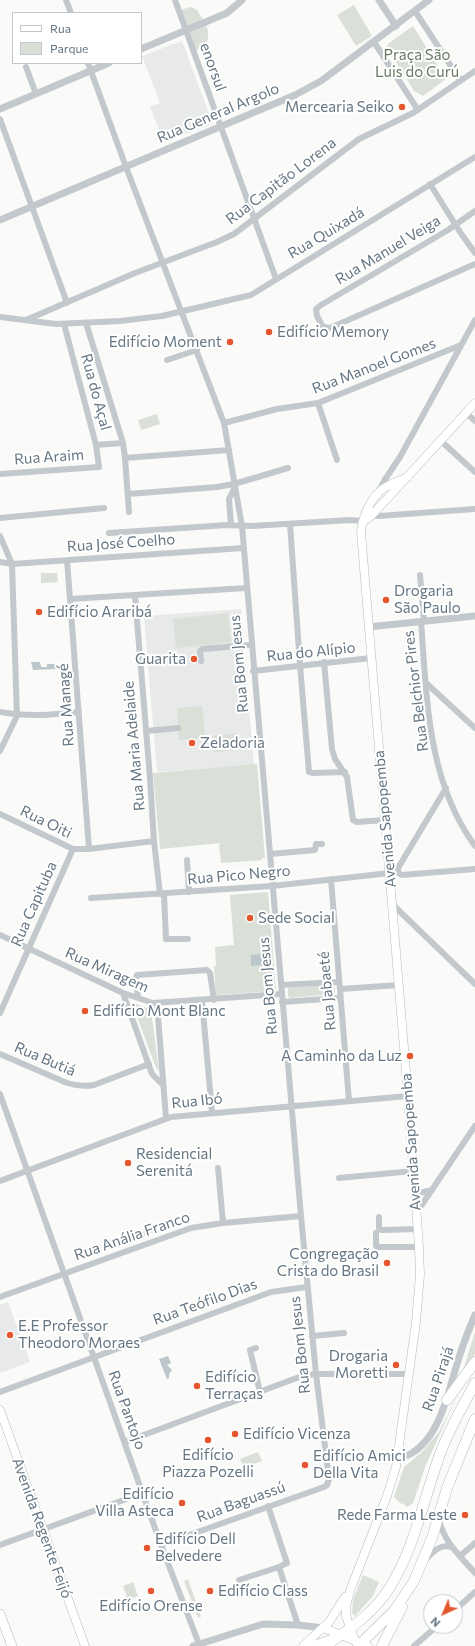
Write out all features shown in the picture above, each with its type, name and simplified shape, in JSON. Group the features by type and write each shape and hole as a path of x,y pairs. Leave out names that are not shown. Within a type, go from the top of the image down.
{"highway":[{"path":"447,1400 475,1362"},
{"path":"325,1646 351,1629 381,1600 390,1588 400,1569 419,1521 443,1447 475,1383"},
{"path":"361,1644 388,1619 403,1599 423,1562 447,1488 475,1419"},
{"path":"382,1646 400,1614 403,1599"},
{"path":"314,1646 342,1635"}],"main road":[{"name":"Avenida Sapopemba","path":"367,517 408,477 475,403"},
{"name":"Avenida Sapopemba","path":"361,1644 351,1629 345,1612 351,1588 387,1496 397,1458 416,1322 419,1281 419,1247 390,873 361,532 378,492 391,484 408,477"},
{"path":"381,505 391,484"},
{"name":"Avenida Regente Feijó","path":"0,1410 85,1646"},
{"name":"Avenida Sapopemba","path":"303,1646 324,1628 351,1588"},
{"path":"0,1614 12,1646"},
{"path":"324,1628 361,1644"}],"street":[{"path":"66,0 70,12"},
{"name":"enorsul","path":"175,0 276,279"},
{"path":"142,49 227,13 242,0"},
{"path":"379,0 396,26"},
{"name":"Rua General Argolo","path":"0,220 295,95 321,81 429,0"},
{"path":"415,11 460,80"},
{"path":"374,42 418,110"},
{"path":"88,64 162,263 182,311"},
{"path":"0,109 107,64"},
{"path":"26,67 36,94"},
{"name":"Rua Capitão Lorena","path":"26,320 226,238 254,219 359,139 418,110 475,71"},
{"path":"0,120 3,135 32,207 67,303"},
{"name":"Rua Quixadá","path":"0,317 43,323 64,324 143,319 251,295 475,157"},
{"path":"430,184 455,225 475,253"},
{"name":"Rua Manuel Veiga","path":"475,211 455,225 321,305 316,311 323,327 330,328 475,264"},
{"name":"Rua Bom Jesus","path":"182,311 224,423 242,526 253,671 307,1287 329,1483"},
{"path":"378,492 475,320"},
{"path":"86,323 123,443 129,512"},
{"name":"Rua do Açal","path":"64,324 96,446 99,467"},
{"name":"Rua Manoel Gomes","path":"224,423 277,409 318,403 461,345"},
{"path":"167,360 197,350"},
{"path":"318,403 337,460"},
{"path":"466,413 475,421"},
{"path":"442,440 475,472"},
{"path":"96,446 123,443"},
{"path":"125,458 229,450"},
{"path":"391,484 395,464"},
{"name":"Rua Araim","path":"0,474 99,467"},
{"path":"128,494 234,486 288,468"},
{"name":"Rua Bom Jesus","path":"231,525 229,499 234,486"},
{"path":"0,518 104,508"},
{"path":"109,533 231,525 290,524 475,509"},
{"path":"290,524 300,665 310,772 345,772"},
{"path":"0,536 12,564 16,716 0,752"},
{"name":"Rua José Coelho","path":"0,562 12,564 243,548"},
{"name":"Rua Managé","path":"67,560 89,849"},
{"name":"Rua Belchior Pires","path":"420,575 426,683 432,740 451,803 464,831 475,846"},
{"path":"70,599 246,588"},
{"name":"Rua Maria Adelaide","path":"135,596 154,842 162,894 166,939 188,939"},
{"path":"368,626 475,616"},
{"path":"201,661 200,651 202,649 251,646"},
{"name":"Rua do Alípio","path":"253,671 371,658"},
{"path":"324,662 333,755 345,772 353,820 357,822 385,820"},
{"path":"426,683 475,728"},
{"path":"0,712 16,716 48,716 79,712"},
{"path":"146,731 178,728"},
{"path":"446,788 397,870 398,874 402,875 475,869"},
{"name":"Rua Oiti","path":"0,814 73,849 89,849 154,842"},
{"path":"270,854 315,850 316,844 322,844"},
{"name":"Rua Capituba","path":"0,1013 73,849"},
{"path":"388,858 394,862 402,863"},
{"path":"187,860 189,892"},
{"name":"Rua Pico Negro","path":"91,898 272,886 390,873"},
{"name":"Rua Jabaeté","path":"331,879 349,1101"},
{"path":"392,904 475,984"},
{"name":"Rua Miragem","path":"0,935 123,992 157,1004 281,994"},
{"path":"138,998 137,975 207,970 210,973 214,1000"},
{"path":"281,985 399,985"},
{"path":"123,992 152,1074 163,1085"},
{"path":"282,1002 340,998"},
{"path":"202,1001 212,1112"},
{"path":"157,1004 166,1118"},
{"name":"Rua Butiá","path":"0,1054 67,1083 85,1087 149,1064"},
{"name":"Rua Pantojo","path":"0,1094 196,1645"},
{"name":"Rua Ibó","path":"0,1181 166,1118 212,1112 408,1096"},
{"path":"417,1212 475,1126"},
{"path":"218,1168 223,1223"},
{"path":"339,1178 414,1172"},
{"path":"415,1194 432,1190"},
{"name":"Rua Anália Franco","path":"0,1297 184,1230 223,1223 301,1216"},
{"path":"379,1217 379,1228 381,1230 418,1230"},
{"path":"376,1233 376,1246 378,1248 419,1247"},
{"name":"Rua Teófilo Dias","path":"0,1392 270,1292 307,1287"},
{"name":"Rua Pirajá","path":"397,1458 412,1453 426,1440 434,1427 447,1400 464,1342 475,1315"},
{"path":"312,1336 344,1333"},
{"path":"256,1348 250,1350 260,1392"},
{"path":"125,1442 302,1376 316,1374 409,1374"},
{"name":"Rua Baguassú","path":"161,1545 320,1488 329,1483"},
{"path":"0,1545 143,1494"},
{"path":"239,1580 286,1564 268,1506"},
{"path":"438,1516 442,1530 453,1548 475,1573"},
{"path":"460,1556 475,1543"},
{"path":"423,1562 439,1548 445,1546 453,1548"},
{"path":"279,1567 298,1625"},
{"path":"463,1603 475,1592"},
{"path":"196,1645 257,1626 272,1624 324,1628"},
{"path":"414,1646 428,1634"}],"shaded area":[{"path":"182,41 213,124 164,142 150,107 160,103 142,56"},
{"path":"241,609 254,765 157,772 144,616"},
{"path":"31,662 40,662 41,667 47,667 47,664 57,664 57,669 33,670"},
{"path":"264,954 265,965 251,966 251,955"},
{"name":"E.E Professor Theodoro Moraes","path":"8,1302 30,1362 0,1373 0,1305"},
{"path":"168,1356 171,1363 167,1365 172,1370 169,1374 169,1378 167,1379 159,1359"}],"green space":[{"path":"354,5 372,36 356,46 337,15"},
{"path":"191,7 197,10 203,20 186,27 180,10"},
{"path":"206,25 208,37 206,44 195,51 188,33"},
{"name":"Praça São Luis do Curú","path":"413,26 446,79 423,96 414,91 387,47 389,43"},
{"path":"157,414 160,424 141,430 138,420"},
{"path":"41,573 57,573 58,582 41,583"},
{"path":"228,613 231,642 176,648 173,619"},
{"path":"202,706 205,738 179,740 177,708"},
{"path":"237,733 239,750 214,752 212,736"},
{"path":"257,764 265,858 262,858 262,860 221,863 219,845 221,843 160,849 153,773"},
{"path":"268,892 276,991 216,995 214,966 216,966 215,947 234,945 230,895"},
{"path":"331,985 335,988 335,992 333,994 290,998 288,996 288,988"},
{"path":"135,1003 151,1010 159,1071 156,1068 133,1006"},
{"path":"156,1227 157,1231 131,1241 129,1237"},
{"path":"475,1332 475,1354 463,1370"},
{"path":"458,1394 425,1467 413,1503 407,1507 402,1503 401,1504 394,1497 404,1467 422,1452 439,1432"},
{"path":"123,1399 132,1422 128,1424 119,1400"},
{"path":"258,1452 262,1461 244,1468 240,1459"},
{"path":"363,1575 379,1582 373,1596 355,1616 352,1613 353,1600"},
{"path":"188,1579 201,1617 198,1618 184,1581"},
{"path":"133,1582 138,1596 128,1600 123,1586"}],"place":[{"name":"Mercearia Seiko","path":"402,107"},
{"name":"Edifício Memory","path":"269,332"},
{"name":"Edifício Moment","path":"230,342"},
{"name":"Drogaria São Paulo","path":"386,600"},
{"name":"Edifício Araribá","path":"39,612"},
{"name":"Guarita","path":"194,659"},
{"name":"Zeladoria","path":"192,743"},
{"name":"Sede Social","path":"250,918"},
{"name":"Edifício Mont Blanc","path":"85,1011"},
{"name":"A Caminho da Luz","path":"410,1056"},
{"name":"Residencial Serenitá","path":"128,1163"},
{"name":"Congregação Crista do Brasil","path":"387,1263"},
{"name":"E.E Professor Theodoro Moraes","path":"10,1335"},
{"name":"Drogaria Moretti","path":"396,1365"},
{"name":"Edifício Terraças","path":"197,1386"},
{"name":"Edifício Vicenza","path":"235,1434"},
{"name":"Edifício Piazza Pozelli","path":"208,1440"},
{"name":"Edifício Amici Della Vita","path":"305,1465"},
{"name":"Edifício Villa Asteca","path":"182,1503"},
{"name":"Rede Farma Leste","path":"465,1515"},
{"name":"Edifício Dell Belvedere","path":"147,1548"},
{"name":"Edifício Orense","path":"151,1591"},
{"name":"Edifício Class","path":"210,1591"}]}
